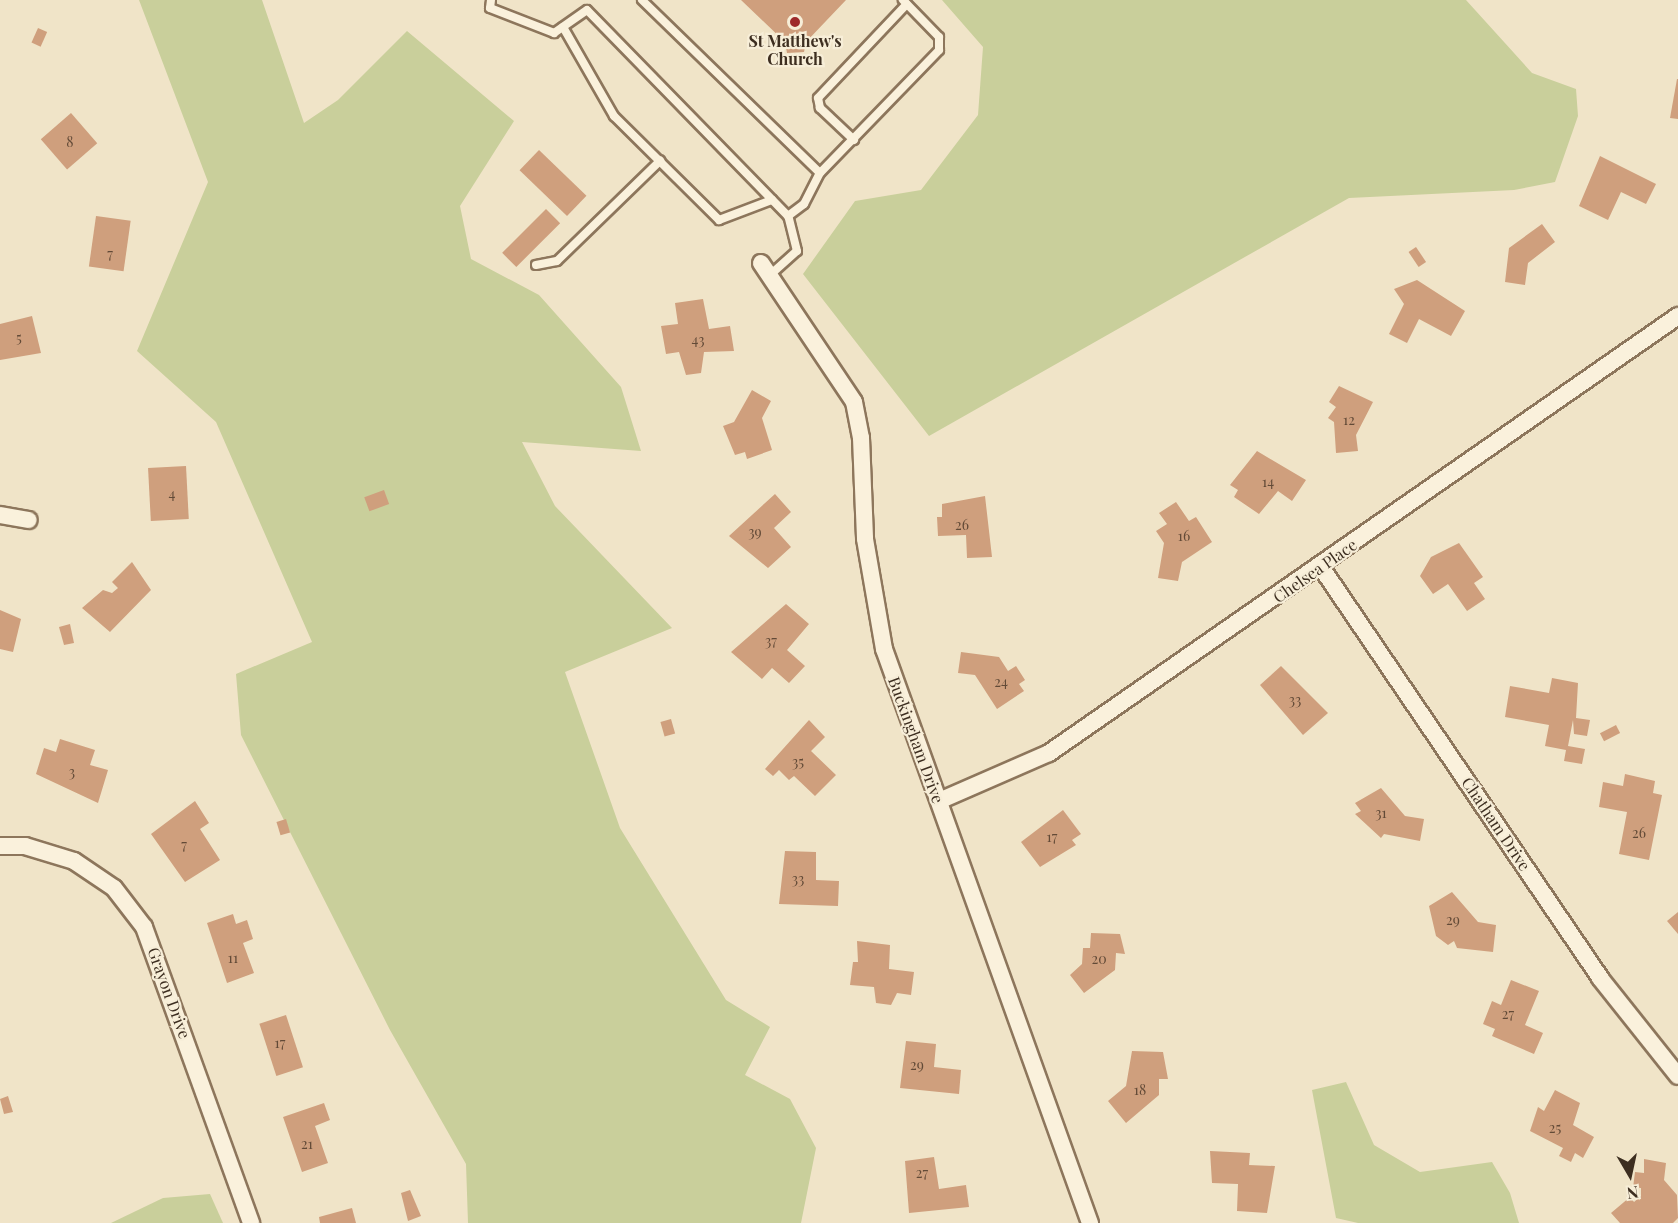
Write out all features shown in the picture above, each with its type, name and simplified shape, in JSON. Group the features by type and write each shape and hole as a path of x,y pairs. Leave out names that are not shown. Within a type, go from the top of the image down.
{"street":[{"name":"Buckingham Drive","path":"765,269 854,402 861,438 865,539 884,649 1090,1223"},
{"name":"Chelsea Place","path":"939,801 1049,753 1321,567 1678,316"},
{"path":"0,515 29,520"},
{"name":"Chatham Drive","path":"1321,567 1600,978 1678,1076"},
{"name":"Grayon Drive","path":"0,846 25,846 74,861 114,888 144,927 251,1223"}],"lane":[{"path":"491,0 490,8 554,33 587,10 591,0"},
{"path":"642,0 820,173"},
{"path":"788,216 804,204 820,173 854,140 939,50 939,37 905,2 818,98 820,108 854,140"},
{"path":"587,10 788,216 797,251 765,269"},
{"path":"563,27 614,116 719,220 772,200"},
{"path":"537,265 557,261 660,162"}],"green space":[{"path":"139,0 262,0 304,123 338,100 407,31 514,121 460,206 471,259 539,295 621,387 641,451 522,442 555,506 672,628 565,672 620,828 726,1000 770,1027 745,1075 790,1099 816,1148 801,1223 468,1223 466,1164 390,1030 241,735 236,674 312,642 216,422 137,351 208,182"},
{"path":"942,0 1466,0 1532,73 1576,89 1578,116 1555,182 1514,190 1349,198 929,436 803,274 855,201 921,190 978,115 983,47"},
{"path":"1346,1082 1374,1145 1420,1172 1492,1162 1510,1193 1519,1223 1358,1223 1336,1218 1312,1090"},
{"path":"210,1194 223,1223 111,1223 163,1198"}],"building":[{"name":"St Matthew's Church","path":"741,0 846,0 806,42 804,52 787,53 785,42"},
{"path":"38,28 47,32 41,47 31,43"},
{"path":"1678,79 1678,119 1670,118"},
{"path":"71,113 97,143 67,169 41,139"},
{"path":"539,150 586,196 567,216 520,170"},
{"path":"1600,156 1656,184 1646,204 1621,192 1608,220 1579,206"},
{"path":"546,209 560,223 516,267 502,253"},
{"path":"96,216 131,221 124,271 89,267"},
{"path":"1542,224 1555,242 1528,263 1525,285 1505,282 1509,248"},
{"path":"1416,247 1426,262 1419,267 1409,252"},
{"path":"1417,280 1465,311 1451,336 1419,319 1407,343 1389,334 1404,304 1394,289"},
{"path":"703,299 709,329 730,326 734,351 704,352 701,373 686,375 679,352 666,354 661,326 678,324 675,303"},
{"path":"32,316 41,353 0,360 0,324"},
{"path":"1339,386 1373,402 1356,435 1358,451 1336,453 1334,422 1328,418 1336,407 1329,402"},
{"path":"752,390 771,401 762,418 772,450 747,459 745,452 735,455 723,426 734,422"},
{"path":"1257,451 1306,480 1292,501 1278,491 1259,514 1234,497 1238,490 1230,485"},
{"path":"186,466 189,519 151,521 148,468"},
{"path":"384,490 389,504 369,511 364,497"},
{"path":"775,494 791,512 774,528 791,547 768,568 729,536"},
{"path":"985,496 992,557 967,558 966,535 938,536 937,517 942,517 942,504"},
{"path":"1176,502 1189,521 1196,517 1212,542 1182,562 1178,581 1158,578 1164,543 1156,531 1167,524 1159,513"},
{"path":"1459,543 1483,577 1474,583 1485,599 1467,611 1448,584 1433,594 1420,576 1431,557"},
{"path":"132,562 151,590 110,632 82,608 103,590 112,593 118,588 112,582"},
{"path":"786,604 809,624 787,650 805,666 789,683 772,668 762,679 731,652"},
{"path":"0,610 21,619 13,652 0,649"},
{"path":"70,624 74,643 64,645 59,627"},
{"path":"961,652 999,657 1008,671 1016,666 1025,680 1019,684 1024,691 997,709 975,675 958,673"},
{"path":"1281,666 1328,713 1303,735 1260,685"},
{"path":"1552,678 1578,683 1576,718 1590,720 1587,736 1574,734 1573,720 1568,746 1585,749 1582,764 1564,761 1566,750 1545,746 1549,725 1505,717 1510,686 1549,693"},
{"path":"671,719 675,733 665,736 660,722"},
{"path":"809,720 825,737 811,751 836,775 815,796 794,776 789,780 779,770 773,776 765,769"},
{"path":"1616,725 1620,733 1604,741 1600,733"},
{"path":"60,739 95,750 90,765 108,770 98,803 36,774 44,748 56,752"},
{"path":"1625,774 1655,781 1653,793 1662,795 1649,860 1619,854 1627,812 1599,807 1603,782 1623,786"},
{"path":"1381,788 1405,816 1424,819 1420,841 1384,834 1381,838 1355,814 1361,811 1355,803"},
{"path":"195,801 209,823 200,829 220,860 185,882 151,834"},
{"path":"1063,810 1081,834 1072,840 1076,845 1040,867 1021,842"},
{"path":"286,819 290,832 281,835 276,822"},
{"path":"785,851 816,852 816,880 839,881 838,906 779,904"},
{"path":"1452,892 1478,922 1496,925 1493,952 1457,948 1454,941 1448,945 1436,936 1429,906"},
{"path":"1678,912 1678,934 1667,921"},
{"path":"233,914 236,924 247,920 253,939 243,943 254,973 227,983 207,923"},
{"path":"1091,933 1120,934 1125,954 1116,953 1115,970 1084,993 1070,975 1082,964 1083,948 1090,948"},
{"path":"857,941 890,945 889,969 914,972 911,995 897,993 891,1005 876,1003 874,987 850,985 853,962 858,962"},
{"path":"1511,980 1539,991 1525,1025 1543,1033 1534,1054 1492,1036 1495,1029 1483,1024 1492,1001 1501,1005"},
{"path":"286,1015 303,1067 276,1076 259,1024"},
{"path":"906,1041 936,1044 934,1067 961,1070 959,1094 900,1088"},
{"path":"1132,1051 1163,1052 1168,1079 1159,1079 1159,1095 1126,1123 1108,1101 1126,1086"},
{"path":"1555,1090 1580,1103 1573,1125 1594,1137 1583,1158 1575,1153 1571,1162 1559,1156 1563,1148 1530,1131 1538,1107 1544,1111"},
{"path":"8,1096 13,1112 4,1114 0,1099"},
{"path":"324,1103 330,1120 315,1126 328,1163 302,1172 283,1117"},
{"path":"1210,1151 1250,1153 1249,1165 1275,1166 1267,1213 1237,1211 1238,1184 1212,1183"},
{"path":"934,1157 939,1189 966,1185 969,1207 909,1213 905,1161"},
{"path":"1644,1159 1666,1163 1664,1180 1677,1195 1678,1218 1673,1223 1620,1223 1611,1213 1630,1197 1634,1202 1641,1196 1641,1188 1633,1188 1635,1172 1644,1173"},
{"path":"410,1190 421,1216 408,1221 401,1193"},
{"path":"352,1208 356,1223 320,1223 319,1217"}],"place":[{"name":"St Matthew's Church","path":"795,22"}]}
